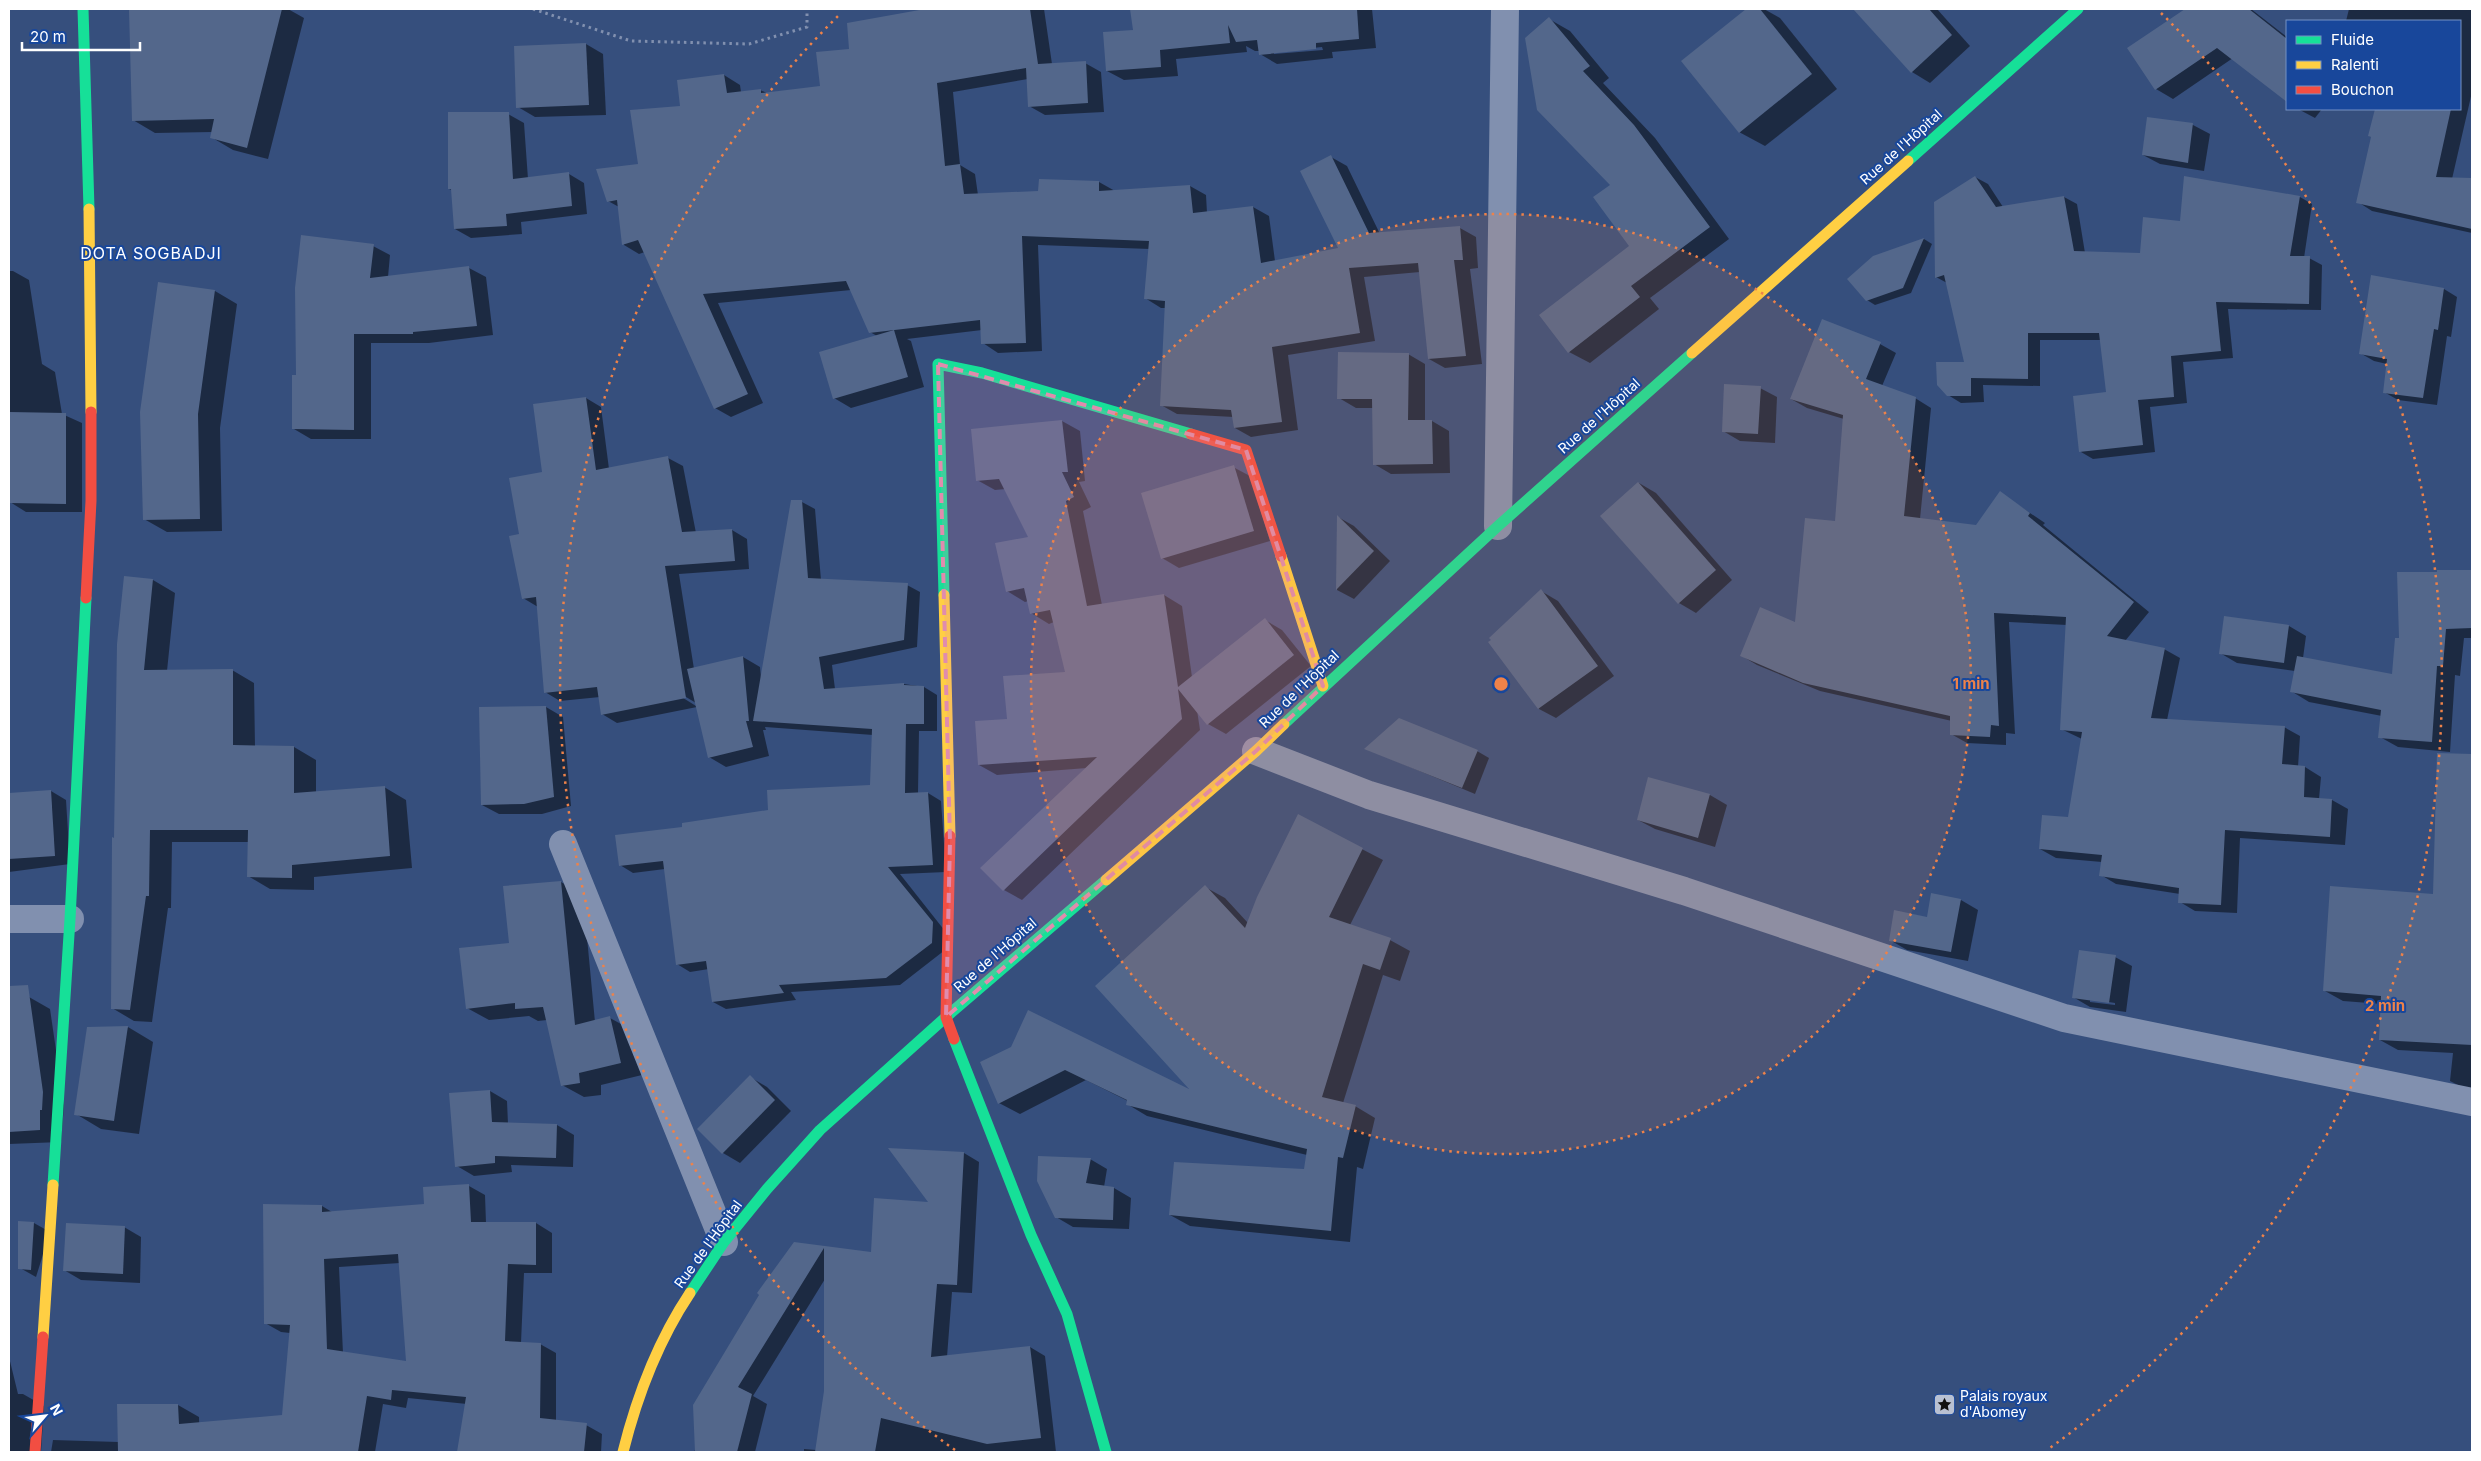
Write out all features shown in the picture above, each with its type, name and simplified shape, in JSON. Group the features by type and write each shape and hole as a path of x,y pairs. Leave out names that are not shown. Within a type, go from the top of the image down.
{"street":[{"path":"35,1452 70,919 91,502 91,297 83,9"},
{"path":"1498,526 1505,9"},
{"name":"Rue de l'Hôpital","path":"623,1452 632,1416 670,1323 724,1242 767,1189 820,1130 946,1017 1256,751 1323,686 1498,526 2078,9"},
{"path":"1106,1452 1067,1314 1031,1235 946,1017 950,841 938,364 982,373 1246,450 1323,686"},
{"path":"1256,751 1369,795 1684,891 2064,1018 2472,1102"},
{"path":"563,844 724,1242"},
{"path":"9,919 70,919"}],"path":[{"path":"533,9 631,41 749,44 808,27 807,9"}],"highlighted area":[{"path":"938,364 1246,450 1323,686 1256,751 946,1017 950,841"}],"building":[{"path":"129,9 282,9 247,148 210,138 214,119 132,121"},
{"path":"925,9 1030,9 1038,64 1086,61 1088,103 1028,107 1026,68 937,83 945,166 960,164 964,194 1038,191 1039,179 1099,181 1099,191 1190,185 1193,213 1253,206 1261,263 1338,248 1300,171 1331,155 1369,233 1460,226 1463,260 1454,260 1466,356 1428,359 1418,263 1349,268 1360,333 1272,347 1282,422 1234,428 1231,410 1160,406 1165,301 1144,299 1149,241 1022,236 1026,343 981,344 980,320 869,333 846,281 703,294 748,394 714,409 638,240 622,245 617,200 607,202 596,169 638,164 630,110 680,106 677,80 724,74 727,93 761,89 761,93 820,86 816,52 849,49 847,23"},
{"path":"1130,9 1357,9 1359,39 1316,43 1316,49 1259,55 1257,40 1236,42 1228,25 1230,43 1160,50 1161,67 1106,71 1103,32 1133,30"},
{"path":"1746,9 1760,9 1812,74 1739,133 1681,61"},
{"path":"1853,9 1929,9 1952,35 1911,73"},
{"path":"2185,9 2249,9 2286,38 2286,101 2217,48 2155,90 2127,48"},
{"path":"1549,17 1590,66 1583,71 1634,125 1710,227 1631,286 1640,297 1568,353 1539,315 1629,246 1593,197 1610,185 1537,110 1525,38"},
{"path":"586,43 589,105 516,108 514,46"},
{"path":"2375,110 2451,110 2436,177 2472,178 2472,229 2356,203 2371,137 2368,136"},
{"path":"448,112 509,112 513,179 569,172 572,206 506,214 507,226 454,229 451,189 448,189"},
{"path":"2147,117 2193,123 2188,163 2142,155"},
{"path":"1975,176 1996,207 2064,196 2074,251 2140,253 2143,217 2180,221 2184,176 2300,196 2290,256 2310,256 2309,304 2216,302 2221,351 2171,356 2174,397 2138,400 2143,445 2079,452 2073,396 2106,392 2099,333 2028,333 2028,379 1971,378 1971,396 1947,396 1937,385 1936,362 1964,362 1944,275 1935,278 1934,202"},
{"path":"301,235 374,244 370,278 469,266 477,326 413,332 413,334 354,334 354,430 292,429 292,375 296,375 295,288"},
{"path":"1924,238 1903,288 1866,301 1847,279 1873,256"},
{"path":"2371,275 2444,288 2438,330 2434,329 2423,398 2383,393 2387,359 2359,354"},
{"path":"158,282 215,290 198,414 200,519 143,520 140,412"},
{"path":"1822,319 1881,342 1866,379 1916,397 1904,516 1976,525 2000,491 2030,513 2028,516 2134,602 2107,636 2165,648 2151,718 2285,726 2282,764 2305,766 2304,797 2332,799 2330,837 2225,830 2221,905 2178,903 2179,888 2099,876 2102,855 2039,849 2042,815 2068,817 2082,732 2060,730 2066,617 1994,613 1999,726 1991,725 1990,737 1950,735 1950,716 1803,683 1740,656 1760,607 1795,622 1805,518 1835,521 1843,415 1790,399"},
{"path":"894,330 908,377 833,399 819,352"},
{"path":"1338,352 1409,353 1408,420 1432,420 1433,464 1373,465 1372,399 1337,399"},
{"path":"1724,384 1761,386 1758,434 1722,432"},
{"path":"586,397 596,470 668,456 682,532 732,529 735,561 665,566 686,698 601,715 597,687 544,693 536,597 522,599 509,536 519,534 509,478 542,472 533,404"},
{"path":"9,412 66,413 66,504 9,503"},
{"path":"1062,420 1068,472 1062,472 1074,497 1066,501 1087,606 1164,594 1178,687 1265,618 1294,655 1207,725 1178,689 1182,719 1003,891 980,868 1097,757 978,765 975,721 1007,719 1003,676 1065,672 1050,610 1030,614 1024,588 1006,592 995,543 1028,537 999,479 976,481 971,429"},
{"path":"1234,465 1254,531 1161,559 1141,493"},
{"path":"1638,482 1716,570 1678,604 1600,516"},
{"path":"791,500 802,500 808,578 908,583 904,640 819,657 824,689 904,683 904,685 924,686 924,724 906,724 905,793 928,792 933,865 888,867 933,922 932,943 886,978 779,985 784,993 712,1002 706,961 676,965 663,861 619,866 615,835 682,827 682,823 768,810 767,790 870,785 872,729 753,721"},
{"path":"1337,515 1374,551 1336,590"},
{"path":"2437,570 2472,570 2472,628 2446,629 2443,666 2437,666 2432,742 2378,738 2381,710 2290,692 2297,656 2392,674 2395,638 2399,638 2397,572 2437,572"},
{"path":"124,576 153,579 144,670 233,669 233,745 294,746 294,793 385,786 390,856 292,865 292,878 247,877 248,830 150,830 149,896 146,896 130,1010 111,1009 112,837 114,838 117,644"},
{"path":"1541,589 1598,666 1538,709 1488,642 1491,640 1489,638"},
{"path":"2224,616 2289,625 2284,663 2219,654"},
{"path":"743,656 749,721 746,721 753,747 708,758 687,669"},
{"path":"546,706 554,797 524,804 481,805 479,707"},
{"path":"1399,718 1478,750 1462,788 1364,749"},
{"path":"2437,753 2472,754 2472,1045 2379,1040 2381,996 2323,991 2330,886 2433,894"},
{"path":"1648,777 1710,794 1698,838 1637,820"},
{"path":"51,790 55,856 9,859 9,793"},
{"path":"1298,814 1363,848 1329,917 1391,938 1380,970 1363,964 1322,1097 1356,1105 1343,1158 1338,1157 1331,1231 1169,1215 1174,1162 1304,1169 1307,1149 1126,1105 1127,1100 1065,1070 998,1104 980,1062 1011,1047 1028,1010 1189,1089 1095,986 1205,885 1245,928 1257,897"},
{"path":"561,881 575,1025 610,1016 621,1063 579,1073 580,1083 561,1086 543,1007 515,1009 515,1003 466,1009 459,948 509,943 503,886"},
{"path":"1931,893 1961,899 1951,952 1889,941 1894,910 1927,917"},
{"path":"2079,950 2116,955 2109,1003 2072,998"},
{"path":"28,985 43,1092 42,1110 40,1110 40,1130 9,1132 9,986"},
{"path":"128,1026 114,1121 74,1115 87,1027"},
{"path":"750,1075 775,1100 722,1154 697,1129"},
{"path":"490,1090 492,1122 557,1124 556,1158 495,1156 495,1163 455,1167 449,1093"},
{"path":"888,1148 964,1152 957,1285 937,1284 931,1357 1030,1346 1041,1438 987,1444 881,1418 875,1452 815,1452 824,1391 824,1248 738,1387 752,1394 737,1452 695,1452 693,1405 759,1295 757,1293 794,1242 871,1252 874,1198 928,1202"},
{"path":"1038,1156 1091,1158 1086,1183 1114,1187 1113,1220 1055,1218 1037,1181"},
{"path":"469,1184 471,1222 536,1222 536,1265 508,1264 505,1341 541,1343 540,1418 587,1423 584,1452 457,1452 466,1397 392,1390 391,1400 367,1396 358,1452 118,1452 117,1404 178,1404 179,1424 282,1415 290,1325 264,1324 263,1204 322,1205 322,1212 424,1204 423,1187","holes":["398,1254 406,1361 327,1349 324,1259"]},
{"path":"18,1221 34,1222 31,1270 18,1269"},
{"path":"66,1223 125,1226 123,1274 63,1271"}],"traffic: fast":[{"path":"83,9 89,209"},
{"path":"1908,161 2078,9"},
{"path":"1284,724 1498,526 1692,353"},
{"path":"944,595 938,364 982,373 1191,434"},
{"path":"53,1185 70,919 86,598"},
{"path":"690,1293 724,1242 767,1189 820,1130 946,1017 1106,880"},
{"path":"954,1039 1031,1235 1067,1314 1106,1452"}],"traffic: slow":[{"path":"1692,353 1908,161"},
{"path":"89,209 91,412"},
{"path":"1281,556 1323,686"},
{"path":"944,595 950,836"},
{"path":"1106,880 1256,751 1284,724"},
{"path":"43,1337 53,1185"},
{"path":"623,1452 635,1410 658,1350 690,1293"}],"traffic: jam":[{"path":"86,598 91,501 91,412"},
{"path":"1191,434 1246,450 1281,556"},
{"path":"950,836 946,1017 954,1039"},
{"path":"35,1452 43,1337"}],"place":[{"name":"Palais royaux d'Abomey","path":"1944,1404"}],"district":[{"name":"DOTA SOGBADJI","path":"151,253"}]}
